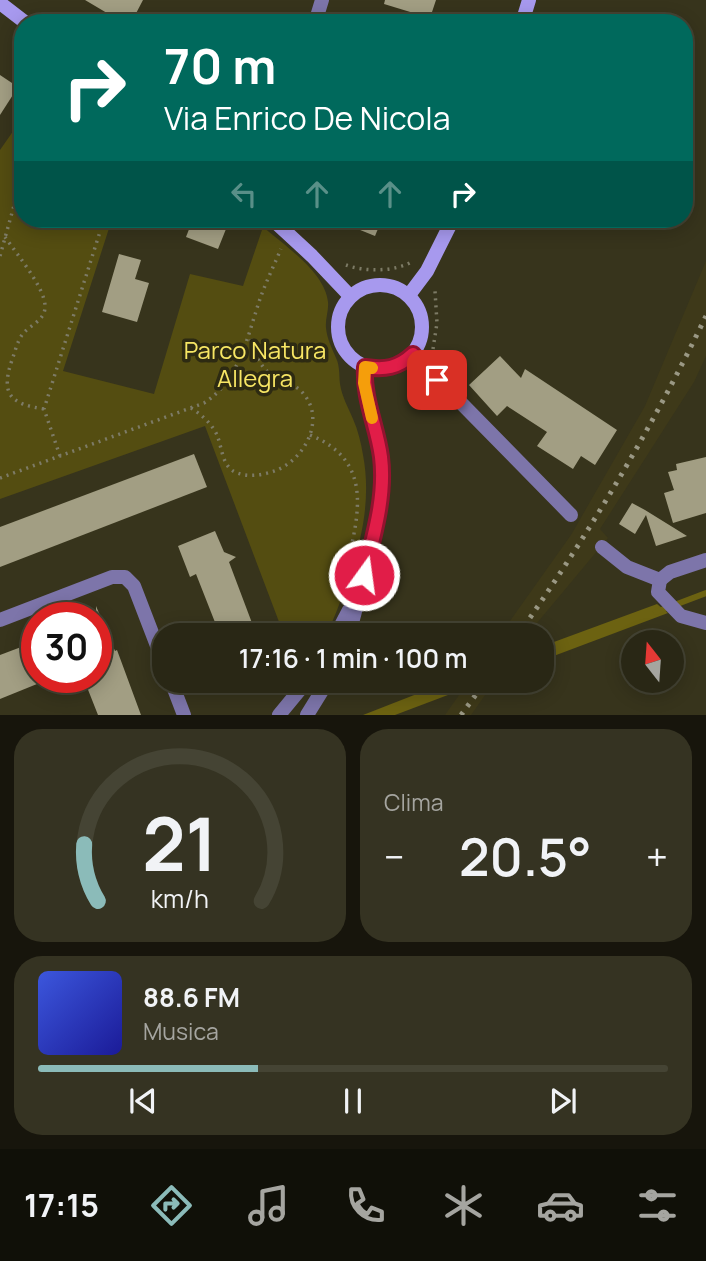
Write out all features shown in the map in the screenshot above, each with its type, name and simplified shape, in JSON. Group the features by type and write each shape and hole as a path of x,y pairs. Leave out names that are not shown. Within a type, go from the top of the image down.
{"street":[{"path":"0,3 14,14"},
{"path":"281,228 350,296"},
{"path":"409,295 427,271 448,228"},
{"path":"376,284 391,285 409,295 420,312 423,326 421,340 413,354 404,362 390,368 365,367 349,356 337,331 344,303 350,296 363,287 376,284"},
{"path":"413,354 571,515"},
{"path":"352,623 378,518 382,460 367,402 365,367"},
{"path":"602,547 659,586 681,616 706,623"},
{"path":"659,586 670,572 706,560"},
{"path":"0,621 112,577 125,577 134,586 152,633"},
{"path":"342,623 361,587"},
{"path":"176,693 184,715"},
{"path":"279,715 297,693"},
{"path":"307,715 321,693"}],"path":[{"path":"0,257 14,205"},
{"path":"60,456 44,409 101,228"},
{"path":"0,478 191,408 214,397 227,384 235,370 288,234"},
{"path":"5,237 38,287 45,304 44,315 21,336 7,371 6,389 14,401 27,407 44,409"},
{"path":"338,261 360,269 398,268 414,260"},
{"path":"433,355 437,323 434,296 436,284"},
{"path":"191,408 206,419 215,431 231,471 242,475 261,474 284,467 294,461 304,448 313,418 307,398 301,390 274,377 266,369 253,349 249,332"},
{"path":"310,435 338,450 351,466 354,476 357,495 347,565"}],"shaded area":[{"path":"706,261 706,356 694,382 600,529 608,538 537,623 509,623 571,535 645,406"},
{"path":"657,604 668,613 554,656 554,642"},
{"path":"419,693 453,693 395,715 363,715"},
{"path":"461,693 487,693 471,715 445,715"}],"green space":[{"name":"Parco Natura Allegra","path":"14,130 14,228 109,228 63,371 154,394 190,274 243,286 263,228 302,260 320,280 328,302 327,336 338,364 342,393 359,437 366,478 366,501 358,547 332,623 279,623 205,426 0,499 0,150"}],"building":[{"path":"85,0 143,0 136,14 109,14"},
{"path":"385,0 436,0 431,14 417,14 384,4"},
{"path":"0,75 14,84 14,93 0,115"},
{"path":"190,228 226,228 218,249 186,237"},
{"path":"355,228 378,228 375,236"},
{"path":"119,254 141,260 135,279 149,283 137,322 102,312"},
{"path":"500,356 521,378 525,369 617,430 595,465 581,456 573,469 537,446 547,432 507,406 497,416 469,385"},
{"path":"194,454 207,487 0,567 0,527"},
{"path":"706,457 706,513 673,523 664,493 674,490 668,472 677,470 676,464"},
{"path":"632,503 687,536 656,546 646,515 635,534 619,524"},
{"path":"215,531 224,552 236,557 229,562 252,623 215,623 196,574 190,577 178,546"},
{"path":"112,644 115,651 117,650 141,715 98,715 89,693 112,693"},
{"path":"21,647 21,690 0,699 0,655"}],"waterway":[{"path":"656,612 706,593"}],"railway":[{"path":"526,623 618,480 664,399 706,316"},
{"path":"461,715 477,693"}],"slow traffic":[{"path":"372,368 365,367 364,383 372,418"}],"route":[{"path":"364,575 378,518 382,460 367,402 365,367 390,368 404,362 413,354 437,380"}]}
